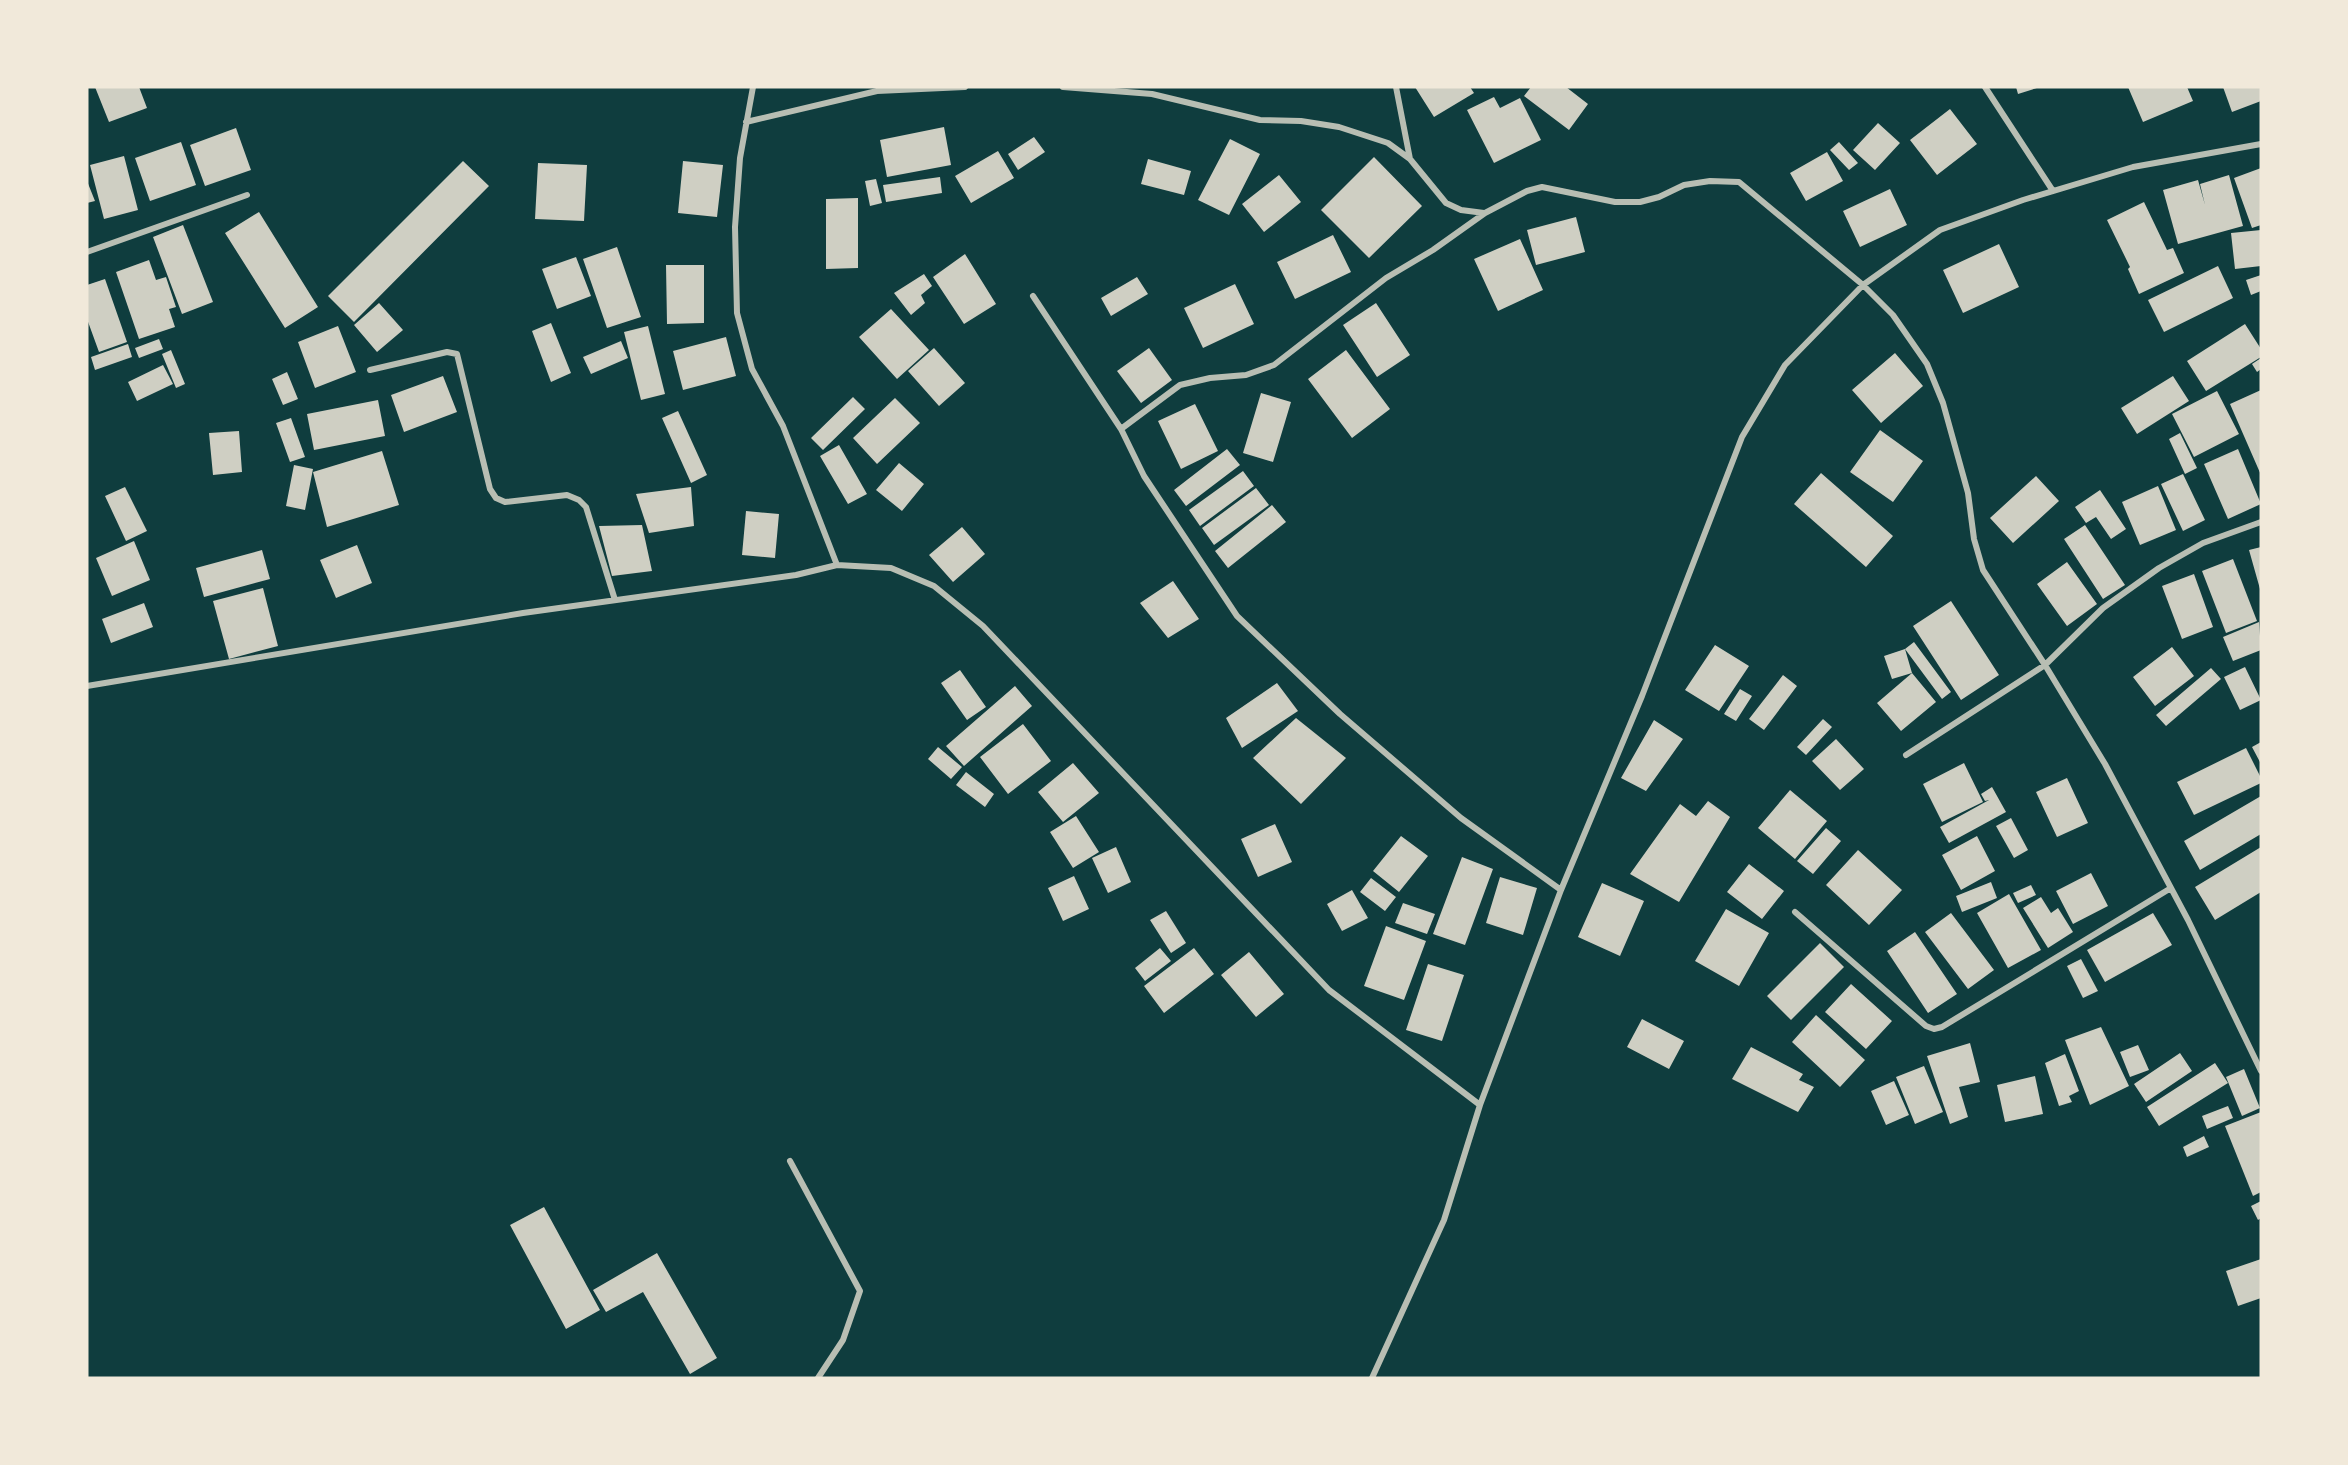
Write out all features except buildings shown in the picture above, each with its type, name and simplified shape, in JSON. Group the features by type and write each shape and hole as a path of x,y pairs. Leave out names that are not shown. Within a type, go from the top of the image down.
{"street":[{"path":"753,87 740,158 735,227 737,313 752,369 783,426 837,565"},
{"path":"746,122 877,91 965,87"},
{"path":"1063,87 1152,94 1260,120 1301,121 1339,127 1388,143 1410,159 1446,203 1461,210 1485,213"},
{"path":"1396,87 1410,159"},
{"path":"1985,87 2053,191"},
{"path":"1372,1378 1444,1220 1480,1105 1562,890 1642,696 1742,437 1785,365 1863,285 1940,230 2053,191 2133,167 2261,144"},
{"path":"1121,429 1180,385 1210,378 1246,375 1275,365 1386,278 1433,250 1485,213 1527,191 1542,187 1615,202 1640,202 1659,197 1684,185 1710,181 1739,182 1863,285 1893,315 1927,364 1943,403 1968,493 1974,539 1983,570 2045,665 2105,764 2171,888 2261,1071"},
{"path":"87,252 247,195"},
{"path":"1033,296 1121,429 1144,476 1237,616 1340,714 1461,818 1562,890"},
{"path":"370,370 447,352 458,354 490,489 496,498 505,502 567,495 579,500 586,507 615,600"},
{"path":"1906,754 2045,665 2103,608 2159,568 2203,543 2261,522"},
{"path":"87,686 523,613 796,575 837,565 891,568 934,586 983,626 1329,990 1480,1105"},
{"path":"1795,912 1926,1026 1934,1029 1942,1027 2171,888"},
{"path":"790,1161 860,1291 843,1340 818,1378"}]}
